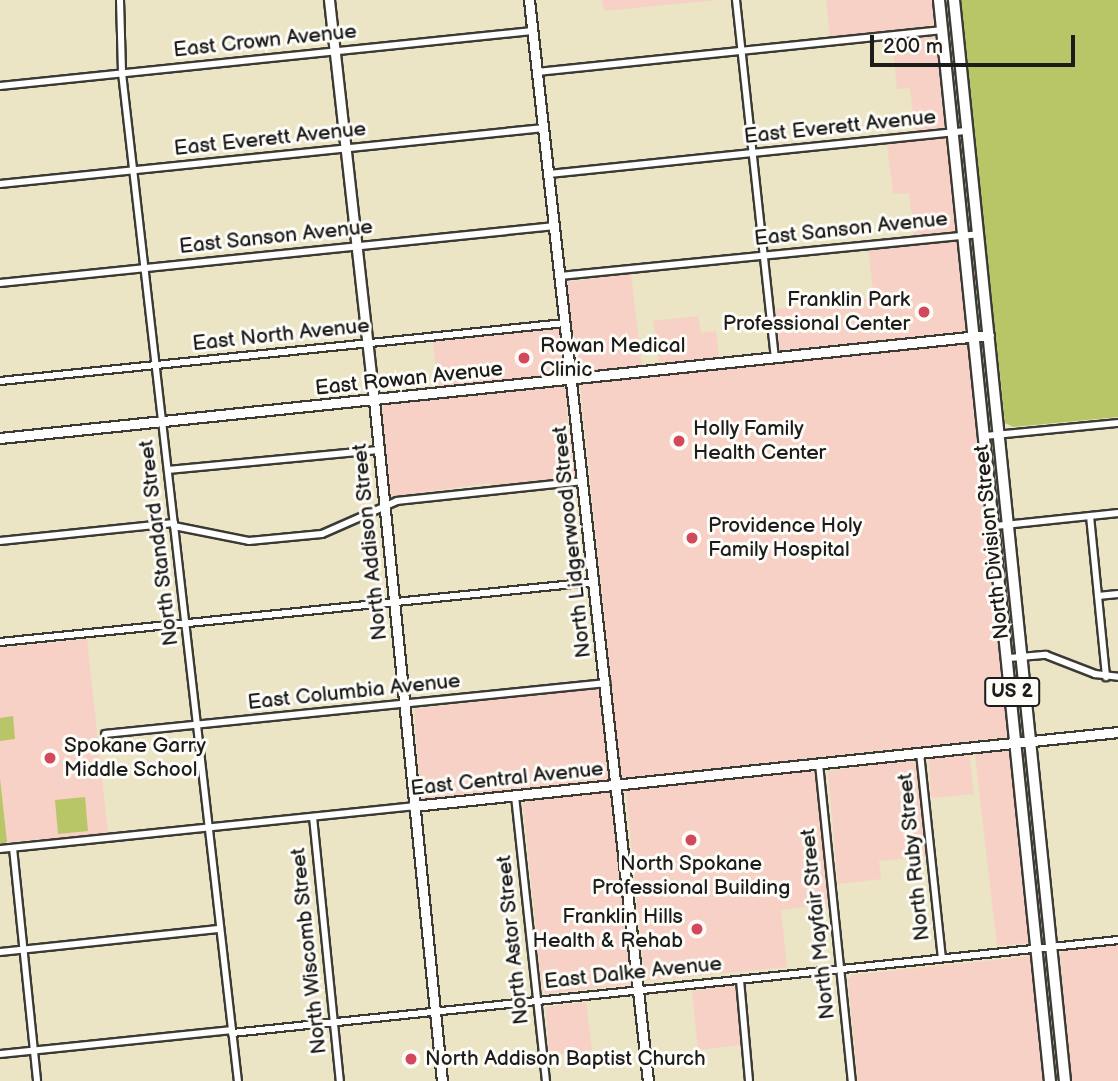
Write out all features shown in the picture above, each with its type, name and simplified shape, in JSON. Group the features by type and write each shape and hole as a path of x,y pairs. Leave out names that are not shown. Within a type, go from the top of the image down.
{"main road":[{"name":"North Division Street","path":"939,0 1018,743 1050,1081"},
{"name":"North Division Street","path":"954,0 1024,657 1065,1081"}],"street":[{"name":"North Standard Street","path":"120,0 122,73 238,1081"},
{"name":"North Addison Street","path":"330,0 374,400 442,1081"},
{"name":"North Lidgerwood Street","path":"529,0 648,1081"},
{"path":"736,0 775,358"},
{"path":"537,72 943,30"},
{"name":"East Crown Avenue","path":"0,86 533,31"},
{"name":"East Everett Avenue","path":"0,184 544,128"},
{"name":"East Everett Avenue","path":"549,174 968,131"},
{"name":"East Sanson Avenue","path":"0,283 555,226"},
{"name":"East Sanson Avenue","path":"560,276 978,234"},
{"name":"East North Avenue","path":"0,381 565,323"},
{"name":"East Rowan Avenue","path":"0,439 989,335"},
{"path":"985,436 1118,423"},
{"path":"168,470 378,450"},
{"path":"0,541 174,525 236,540 285,538 322,534 397,501 583,481"},
{"path":"995,526 1118,513"},
{"path":"1090,516 1107,677"},
{"path":"0,642 594,582"},
{"path":"1098,596 1118,594"},
{"path":"1009,658 1053,657 1107,677 1118,677"},
{"name":"East Columbia Avenue","path":"105,734 606,683"},
{"name":"East Central Avenue","path":"0,849 1118,732"},
{"name":"North Ruby Street","path":"920,753 942,958"},
{"name":"North Mayfair Street","path":"819,764 852,1081"},
{"name":"North Astor Street","path":"515,796 546,1081"},
{"name":"North Wiscomb Street","path":"313,817 340,1081"},
{"path":"13,848 37,1081"},
{"path":"0,952 220,929"},
{"name":"East Dalke Avenue","path":"0,1054 333,1023 1118,940"},
{"path":"740,980 749,1081"}],"shaded area":[{"path":"602,0 718,0 604,11"},
{"path":"826,0 934,0 936,21 928,27 830,37"},
{"path":"931,36 938,41 947,122 943,129 915,132 910,88 897,89 892,40"},
{"path":"943,138 949,143 957,228 953,231 914,235 909,193 893,194 887,144"},
{"path":"955,241 960,245 968,325 962,332 780,350 775,309 874,298 868,249"},
{"path":"631,274 642,366 578,372 567,282"},
{"path":"698,316 701,333 716,331 719,358 659,364 653,321"},
{"path":"557,329 562,333 564,374 438,388 433,342"},
{"path":"960,343 970,348 1011,733 1008,737 421,799 414,709 612,687 580,384"},
{"path":"566,386 569,392 566,402 570,439 575,448 578,474 575,477 494,485 489,483 395,496 391,494 382,409 385,405"},
{"name":"Spokane Garry Middle School","path":"87,639 108,834 7,842 0,778 0,648"},
{"path":"1006,750 1012,752 1032,938 1027,943 997,946 975,754"},
{"path":"969,753 974,794 931,798 929,759"},
{"path":"910,760 916,765 926,856 879,861 881,879 838,884 828,771"},
{"path":"809,770 815,774 829,904 781,910 787,967 645,981 626,790"},
{"path":"607,792 612,796 631,984 546,994 542,988 523,804 527,801"},
{"path":"1118,945 1118,1081 1071,1081 1060,954 1063,951"},
{"path":"1032,956 1042,1037 1042,1081 858,1081 848,980 852,975"},
{"path":"731,986 736,990 741,1045 698,1050 692,991"},
{"path":"586,1002 592,1050 549,1055 546,1007"}],"green space":[{"path":"960,0 1118,0 1118,417 1013,427 1005,423"},
{"path":"13,716 15,739 0,741 0,718"},
{"path":"0,778 7,842 0,845"},
{"path":"85,797 88,831 58,834 55,800"}],"place":[{"name":"Franklin Park Professional Center","path":"924,312"},
{"name":"Rowan Medical Clinic","path":"524,358"},
{"name":"Holly Family Health Center","path":"679,441"},
{"name":"Providence Holy Family Hospital","path":"692,538"},
{"name":"Spokane Garry Middle School","path":"50,758"},
{"name":"North Spokane Professional Building","path":"691,840"},
{"name":"Franklin Hills Health & Rehab","path":"697,929"},
{"name":"North Addison Baptist Church","path":"411,1059"}]}
